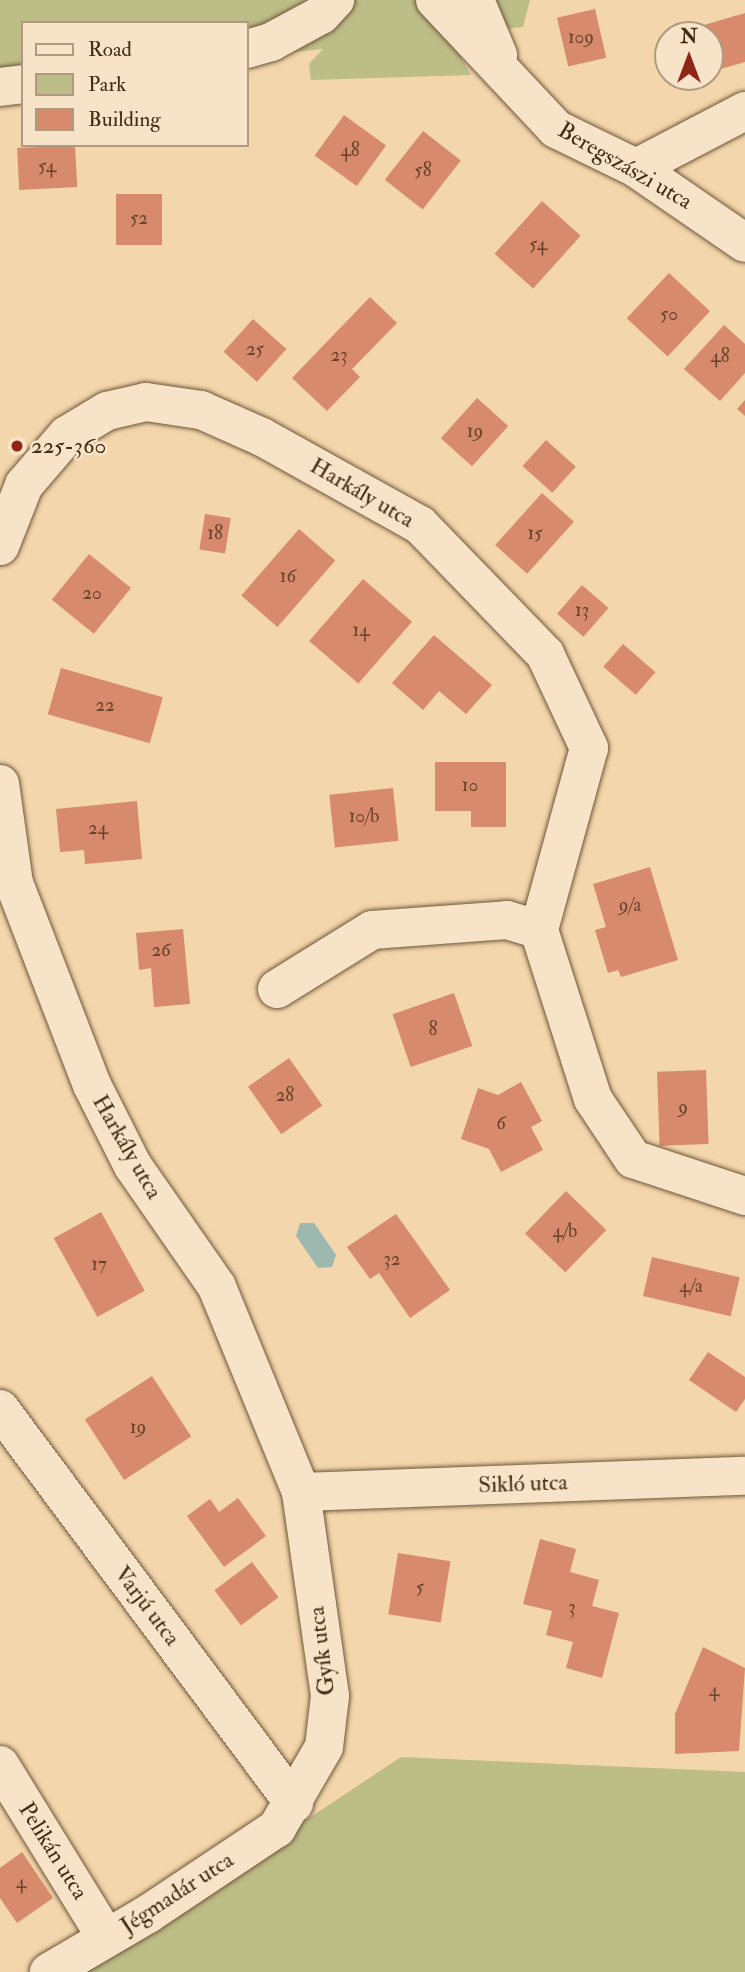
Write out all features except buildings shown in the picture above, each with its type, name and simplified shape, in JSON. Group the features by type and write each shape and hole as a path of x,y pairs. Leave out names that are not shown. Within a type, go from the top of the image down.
{"street":[{"path":"248,48 301,26 335,0"},
{"name":"Beregszászi utca","path":"435,0 556,129 636,168 745,243"},
{"name":"Beregszászi utca","path":"475,0 510,83"},
{"path":"0,87 21,84"},
{"path":"636,168 745,111"},
{"name":"Harkály utca","path":"0,546 24,485 67,435 107,411 146,402 201,410 262,437 420,525 545,654 589,748 539,930"},
{"name":"Harkály utca","path":"0,784 14,883 92,1085 133,1166 217,1287 301,1492"},
{"path":"277,989 372,930 507,920 539,930 593,1099 633,1159 745,1196"},
{"name":"Varjú utca","path":"0,1409 294,1803"},
{"name":"Sikló utca","path":"301,1492 745,1476"},
{"name":"Gyík utca","path":"294,1803 324,1747 330,1696 301,1492"},
{"name":"Pelikán utca","path":"0,1765 106,1937"},
{"name":"Jégmadár utca","path":"49,1972 277,1828 294,1803"}],"green space":[{"path":"0,0 530,0 523,27 448,35 471,75 311,80 309,64 323,49 248,57 248,21 21,21 21,81 0,84"},
{"path":"401,1757 745,1772 745,1972 78,1972"}],"water":[{"path":"300,1223 314,1223 336,1255 332,1267 318,1268 296,1236"}],"place":[{"name":"225-360","path":"17,446"}]}
